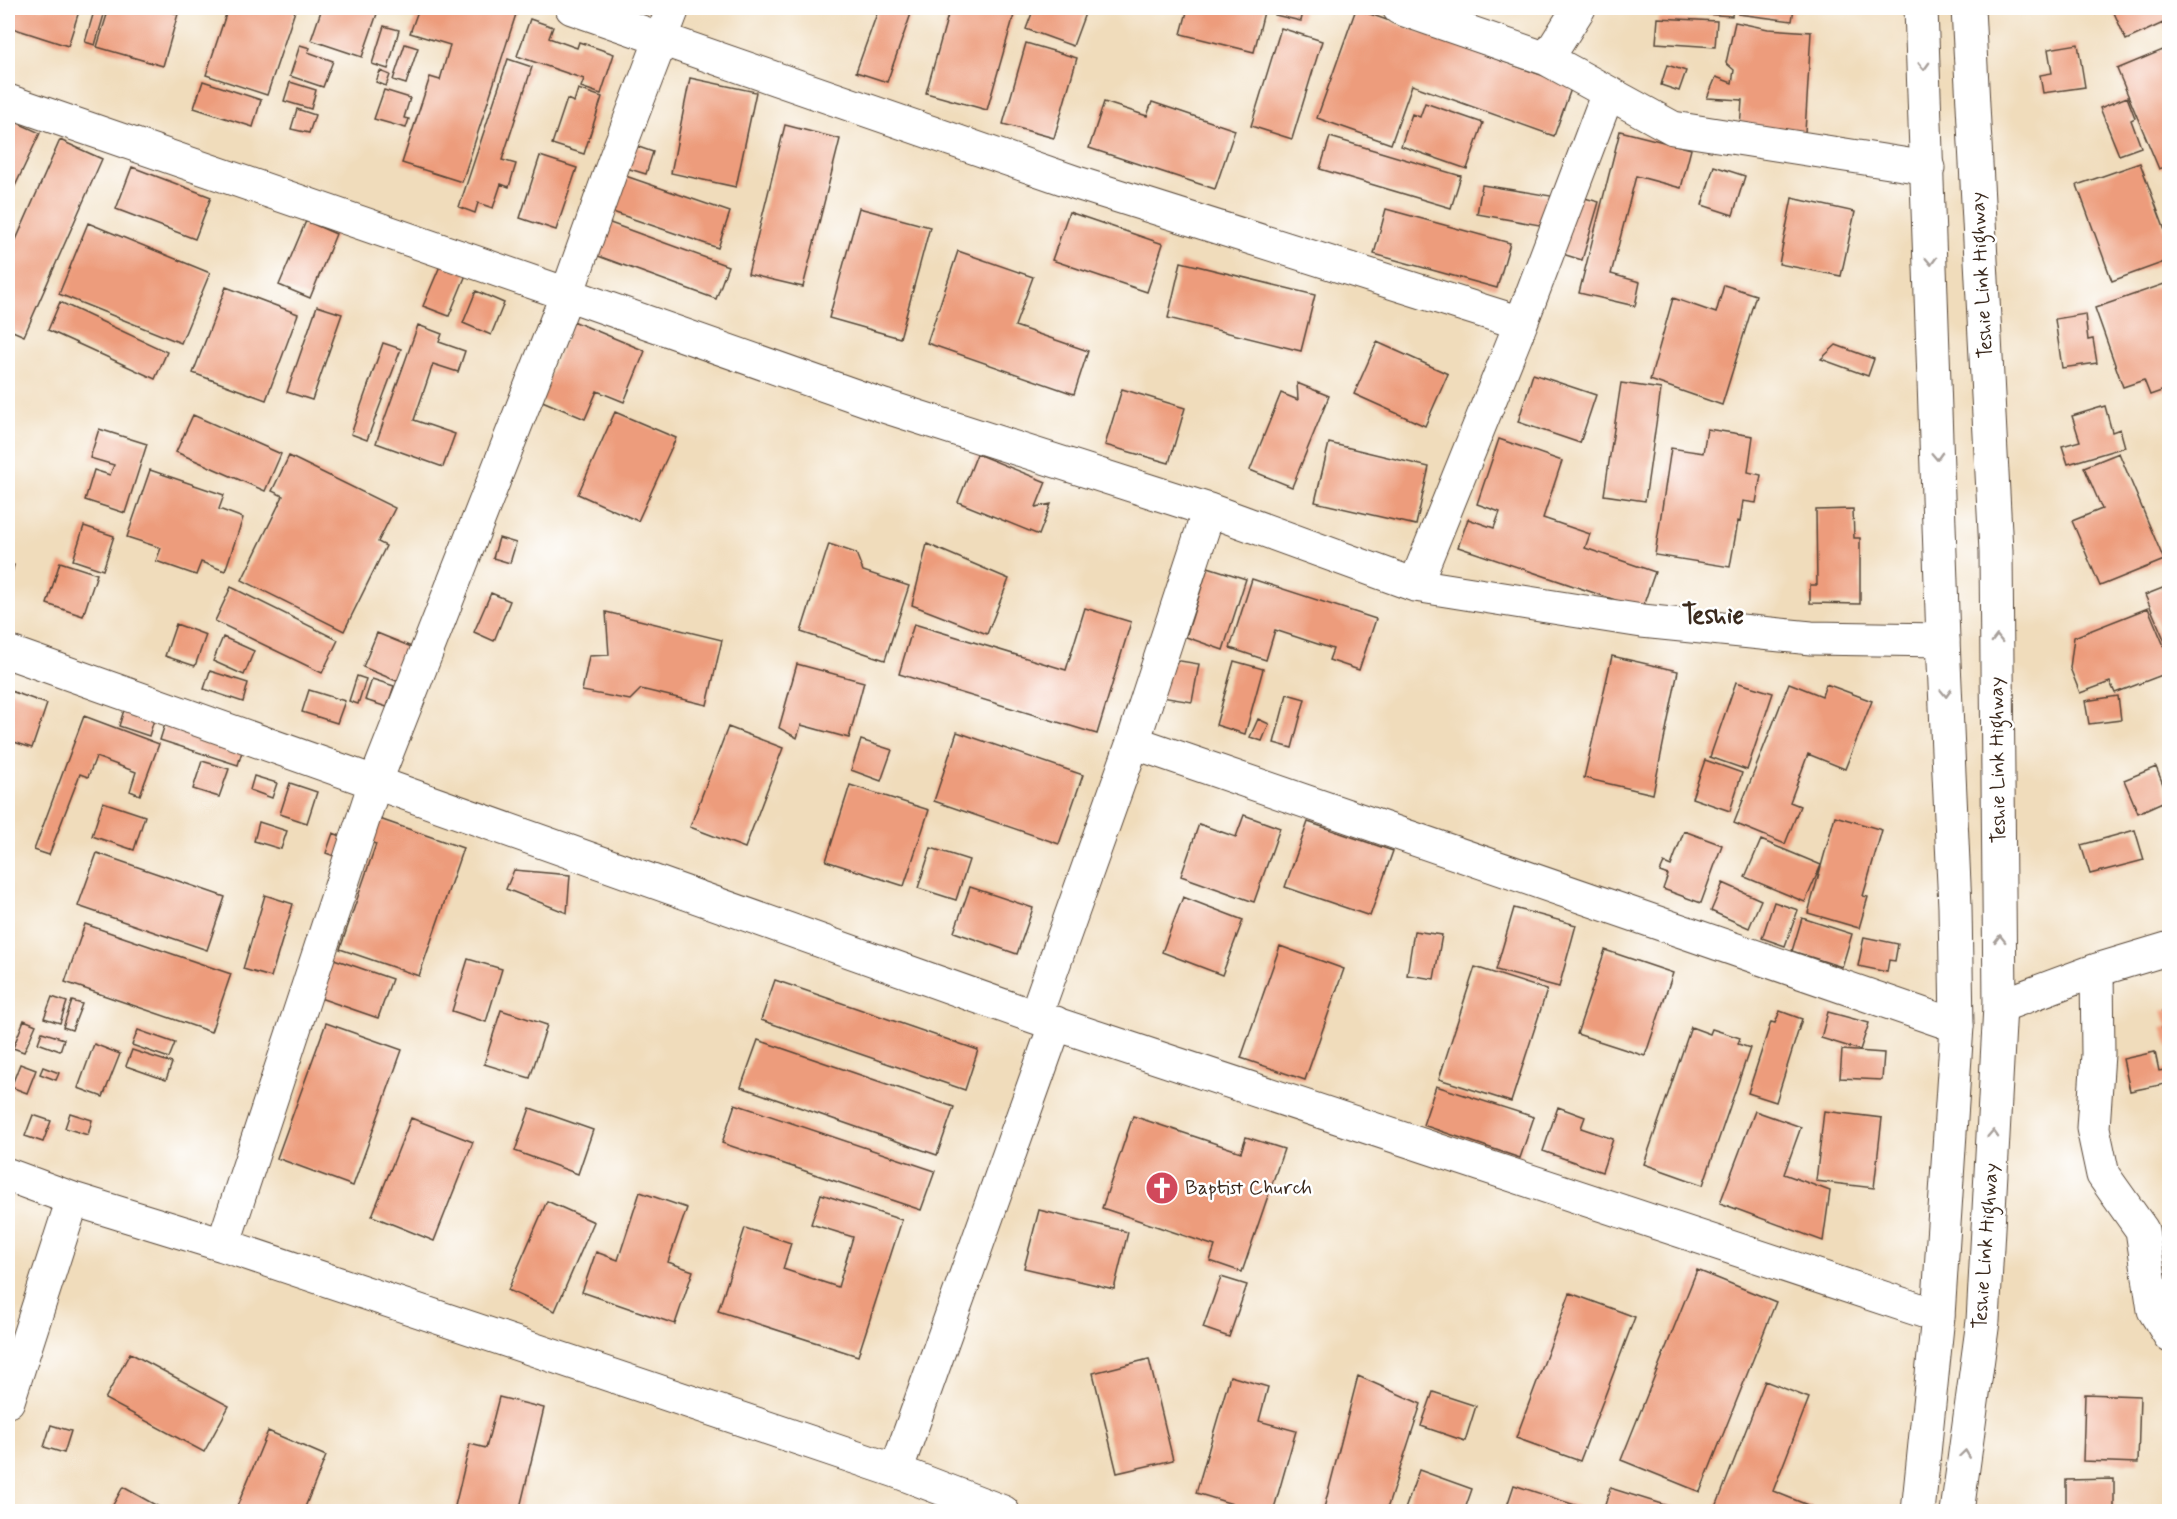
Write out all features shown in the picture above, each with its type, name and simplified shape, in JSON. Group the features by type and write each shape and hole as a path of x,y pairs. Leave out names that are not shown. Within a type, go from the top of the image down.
{"street":[{"path":"572,8 1077,183 1521,323"},
{"path":"223,1245 375,783 567,294 614,162 673,8"},
{"path":"1399,8 1548,59 1672,128 1928,168"},
{"path":"1548,59 1578,8"},
{"path":"1918,1512 1938,1316 1957,1026 1955,906 1943,640 1922,8"},
{"name":"Teshie Link Highway","path":"1958,1512 1983,1321 2000,1006 1996,551 1968,8"},
{"path":"1415,585 1521,323 1608,93"},
{"path":"8,101 884,406 1209,510 1415,585 1654,622 1811,638 1943,640"},
{"path":"896,1471 1045,1020 1209,510"},
{"path":"8,652 1045,1020 1938,1316"},
{"path":"1133,742 1957,1026"},
{"path":"2000,1006 2097,970 2169,948"},
{"path":"2097,970 2098,1054 2093,1128 2103,1175 2142,1230 2154,1310 2169,1336"},
{"path":"8,1175 73,1199 223,1245 896,1471 1003,1512"},
{"path":"8,1401 73,1199"}],"building":[{"path":"15,8 80,8 68,46 9,27"},
{"path":"95,8 106,8 95,45 85,42"},
{"path":"109,8 163,8 178,14 163,66 97,47"},
{"path":"228,8 296,8 267,95 206,75"},
{"path":"322,8 379,8 362,57 311,40"},
{"path":"419,8 518,8 462,182 402,163 430,77 440,80 450,45 410,33"},
{"path":"879,8 913,8 887,82 856,72"},
{"path":"922,8 1016,8 987,110 926,93 948,15"},
{"path":"1034,8 1087,8 1073,46 1026,29"},
{"path":"1188,8 1265,8 1254,52 1181,34"},
{"path":"1277,8 1304,8 1301,21 1275,15"},
{"path":"1673,8 1733,8 1732,16 1673,12"},
{"path":"1739,8 1794,8 1792,21 1738,14"},
{"path":"2112,8 2170,8 2170,33 2163,23 2126,40"},
{"path":"1356,9 1572,86 1554,136 1412,85 1391,144 1317,118"},
{"path":"1658,18 1717,21 1715,47 1656,43"},
{"path":"530,19 553,27 549,38 577,48 579,42 614,54 601,94 581,87 584,79 517,56"},
{"path":"1735,22 1768,29 1811,32 1805,132 1740,128 1742,100 1707,98 1716,77 1732,83 1734,70 1726,63"},
{"path":"384,26 399,30 388,69 372,64"},
{"path":"1281,28 1322,41 1292,139 1251,126"},
{"path":"1026,43 1077,58 1054,138 1003,124"},
{"path":"405,44 418,48 406,84 393,80"},
{"path":"2078,44 2085,87 2043,93 2040,75 2052,73 2048,49"},
{"path":"300,45 310,48 308,52 333,61 323,87 290,76"},
{"path":"2170,47 2170,164 2159,169 2117,69"},
{"path":"508,59 532,67 502,160 516,164 509,187 501,184 493,208 478,203 475,213 459,207"},
{"path":"1667,65 1686,71 1679,91 1661,85"},
{"path":"380,71 390,75 386,86 376,82"},
{"path":"690,78 756,92 736,187 671,173"},
{"path":"203,81 261,100 253,127 194,108"},
{"path":"290,82 316,90 311,109 284,101"},
{"path":"578,89 602,97 584,154 552,144 567,99 574,102"},
{"path":"384,90 410,98 404,118 409,119 406,128 374,119"},
{"path":"2127,97 2135,118 2131,120 2141,147 2119,155 2100,108"},
{"path":"1104,102 1147,116 1152,102 1235,130 1215,189 1089,148"},
{"path":"1425,103 1483,123 1467,169 1401,146 1412,114 1420,117"},
{"path":"297,109 315,115 309,133 291,129"},
{"path":"9,119 40,133 8,201 8,122"},
{"path":"785,125 840,139 803,287 748,274"},
{"path":"1620,131 1691,149 1681,188 1636,176 1611,274 1640,282 1635,306 1579,293"},
{"path":"1330,137 1461,176 1451,208 1320,169"},
{"path":"60,140 102,159 24,336 8,329 8,258"},
{"path":"630,144 653,152 646,174 623,167"},
{"path":"540,156 577,168 556,230 520,218"},
{"path":"2140,163 2170,244 2170,260 2112,281 2077,185"},
{"path":"1714,166 1745,176 1733,215 1702,205"},
{"path":"132,167 211,197 195,239 116,209"},
{"path":"614,172 730,212 718,248 601,208"},
{"path":"1482,185 1551,196 1545,226 1477,214"},
{"path":"1574,195 1599,202 1582,260 1556,252"},
{"path":"1792,198 1855,212 1841,276 1779,264"},
{"path":"859,208 930,227 900,338 829,318"},
{"path":"1386,209 1510,243 1497,288 1374,254"},
{"path":"1069,212 1163,244 1147,292 1052,260"},
{"path":"602,220 728,266 716,299 590,253"},
{"path":"306,221 336,234 310,298 279,285"},
{"path":"88,223 210,273 181,343 59,294"},
{"path":"958,251 1033,277 1015,326 1088,351 1074,394 927,343"},
{"path":"443,259 468,270 449,316 423,306"},
{"path":"1181,262 1315,295 1301,351 1168,318"},
{"path":"2170,282 2170,388 2150,395 2144,380 2123,387 2095,308"},
{"path":"1724,285 1756,295 1722,405 1650,380 1673,298 1716,313"},
{"path":"226,287 298,314 266,400 193,373"},
{"path":"476,291 504,303 491,335 463,323"},
{"path":"60,302 167,352 155,379 48,330"},
{"path":"317,306 342,314 312,400 287,392"},
{"path":"2085,314 2088,340 2093,339 2097,363 2062,368 2055,319"},
{"path":"573,321 645,351 624,402 597,391 585,419 540,400"},
{"path":"418,325 442,334 439,342 465,351 458,372 433,364 414,420 455,434 443,467 376,443"},
{"path":"1377,342 1448,374 1425,426 1354,394"},
{"path":"383,343 401,349 367,440 351,434"},
{"path":"1836,345 1874,359 1868,376 1821,359"},
{"path":"1533,374 1596,395 1580,443 1518,422"},
{"path":"1297,383 1329,396 1292,487 1250,470 1281,393 1298,400"},
{"path":"1621,383 1661,389 1645,501 1604,495"},
{"path":"1122,389 1185,408 1169,463 1105,445"},
{"path":"2105,406 2112,432 2120,429 2125,447 2068,464 2062,446 2080,441 2072,416"},
{"path":"615,412 676,438 638,521 578,494"},
{"path":"193,415 281,454 265,491 176,452"},
{"path":"99,429 147,444 125,513 85,500 94,470 110,475 114,465 90,458"},
{"path":"1707,429 1753,436 1748,472 1761,475 1756,503 1743,501 1730,567 1655,555 1671,448 1703,453"},
{"path":"1499,439 1562,461 1543,518 1590,534 1585,548 1655,572 1642,609 1458,547 1468,519 1494,528 1500,512 1477,504"},
{"path":"1329,443 1429,467 1416,525 1315,502"},
{"path":"2119,453 2164,560 2100,586 2072,521 2102,509 2084,467"},
{"path":"977,454 1046,482 1036,507 1051,504 1039,535 958,502"},
{"path":"289,456 395,508 378,542 386,546 344,631 242,580 283,496 272,491"},
{"path":"150,470 224,495 219,509 243,518 225,571 201,562 196,575 156,561 161,548 127,537"},
{"path":"1853,509 1854,538 1860,538 1860,604 1810,603 1810,585 1817,585 1816,510"},
{"path":"84,526 114,536 103,570 73,560"},
{"path":"499,538 516,543 510,563 493,558"},
{"path":"829,544 856,553 863,571 909,586 885,660 801,632"},
{"path":"927,544 1009,579 987,634 912,605"},
{"path":"60,562 97,574 83,616 47,604"},
{"path":"8,564 14,565 8,589"},
{"path":"1208,567 1246,579 1223,650 1186,637"},
{"path":"1252,579 1376,619 1359,670 1329,660 1333,649 1275,630 1266,660 1230,648"},
{"path":"2170,585 2170,653 2145,595"},
{"path":"231,587 338,640 322,673 215,621"},
{"path":"491,593 510,601 494,641 474,632"},
{"path":"1085,608 1131,622 1097,734 899,674 914,624 1066,670"},
{"path":"2148,608 2170,660 2170,672 2115,693 2110,682 2080,693 2070,668 2074,637"},
{"path":"606,612 722,640 707,705 641,689 630,700 582,691 589,656 609,655"},
{"path":"176,624 206,635 195,666 165,656"},
{"path":"377,633 414,648 399,682 363,667"},
{"path":"223,637 254,651 244,675 213,661"},
{"path":"1612,656 1678,671 1653,794 1584,778"},
{"path":"1168,659 1199,664 1192,702 1161,697"},
{"path":"1234,661 1263,669 1245,734 1216,725"},
{"path":"797,664 864,682 849,738 801,725 797,738 779,728"},
{"path":"210,671 248,683 243,702 204,689"},
{"path":"357,676 366,679 358,704 349,701"},
{"path":"372,679 394,686 387,707 365,700"},
{"path":"1736,682 1773,693 1747,770 1710,757"},
{"path":"1789,683 1822,696 1826,684 1872,701 1845,769 1808,754 1790,802 1800,806 1785,844 1734,823"},
{"path":"8,690 47,704 32,748 8,740"},
{"path":"309,690 345,701 337,723 302,712"},
{"path":"1287,694 1305,699 1292,748 1274,743"},
{"path":"2118,696 2121,720 2089,724 2085,701"},
{"path":"124,710 154,720 149,736 119,726"},
{"path":"84,716 159,744 140,795 130,791 136,772 96,757 88,777 80,774 49,855 34,850"},
{"path":"1258,719 1269,724 1262,741 1250,737"},
{"path":"165,724 243,748 238,765 160,740"},
{"path":"728,727 783,748 745,848 690,827"},
{"path":"957,732 1083,775 1059,844 934,801"},
{"path":"861,740 892,750 881,781 851,770"},
{"path":"1705,760 1742,773 1730,811 1692,798"},
{"path":"202,761 229,769 219,797 193,789"},
{"path":"2156,767 2169,799 2138,813 2124,780"},
{"path":"254,776 277,783 272,798 250,790"},
{"path":"290,783 317,792 307,823 280,814"},
{"path":"850,785 929,810 904,886 826,861"},
{"path":"103,802 145,816 134,850 92,836"},
{"path":"1244,815 1280,828 1254,902 1181,876 1199,824 1236,837"},
{"path":"371,816 463,848 419,976 340,949 376,844 362,840"},
{"path":"1835,816 1882,830 1863,896 1868,897 1859,928 1808,913"},
{"path":"259,822 287,831 281,849 254,841"},
{"path":"1308,822 1393,851 1370,916 1285,887"},
{"path":"2135,830 2144,860 2090,874 2081,845"},
{"path":"1684,831 1722,845 1701,903 1663,889 1668,875 1660,872 1664,863 1671,866"},
{"path":"333,833 351,840 345,860 326,853"},
{"path":"1761,840 1821,865 1805,902 1745,877"},
{"path":"931,848 969,860 956,900 918,888"},
{"path":"97,853 225,897 207,950 78,906"},
{"path":"514,870 570,875 567,913 506,889"},
{"path":"1723,883 1761,900 1749,928 1711,911"},
{"path":"970,887 1033,908 1017,954 954,932"},
{"path":"265,895 293,904 271,977 243,969"},
{"path":"1183,897 1243,920 1222,975 1162,952"},
{"path":"1774,902 1798,910 1785,946 1762,938"},
{"path":"1514,908 1576,925 1559,987 1496,970"},
{"path":"1802,918 1852,934 1842,967 1792,951"},
{"path":"85,924 231,974 211,1032 65,982"},
{"path":"1414,931 1442,935 1434,979 1407,975"},
{"path":"1864,937 1898,944 1895,961 1889,960 1887,972 1858,966"},
{"path":"1280,946 1344,969 1305,1080 1241,1058"},
{"path":"1605,950 1673,973 1645,1056 1577,1034"},
{"path":"331,958 392,979 378,1018 317,997"},
{"path":"468,959 502,969 486,1022 452,1011"},
{"path":"1475,967 1547,990 1511,1102 1439,1079"},
{"path":"775,980 978,1050 965,1090 761,1020"},
{"path":"52,997 67,1002 60,1023 44,1018"},
{"path":"72,1001 82,1004 72,1030 63,1027"},
{"path":"2170,1008 2169,1046 2162,1028 2167,1026 2162,1011"},
{"path":"501,1010 547,1025 530,1078 484,1064"},
{"path":"1780,1011 1802,1019 1776,1102 1748,1093 1771,1022 1775,1023"},
{"path":"1828,1012 1869,1023 1860,1050 1821,1038"},
{"path":"24,1020 36,1025 24,1052 13,1048"},
{"path":"326,1023 402,1050 353,1186 277,1158"},
{"path":"1691,1027 1710,1034 1712,1029 1740,1038 1738,1044 1750,1048 1703,1185 1644,1164"},
{"path":"138,1030 175,1043 169,1058 132,1045"},
{"path":"42,1032 64,1039 60,1051 38,1043"},
{"path":"758,1040 954,1107 937,1155 741,1087"},
{"path":"94,1044 120,1054 103,1097 78,1088"},
{"path":"132,1050 172,1063 166,1080 126,1066"},
{"path":"1842,1050 1884,1053 1882,1080 1840,1078"},
{"path":"2155,1052 2159,1071 2170,1069 2170,1083 2130,1091 2123,1059"},
{"path":"20,1064 36,1070 27,1093 11,1087"},
{"path":"43,1067 59,1073 56,1080 40,1074"},
{"path":"1436,1086 1534,1117 1520,1158 1423,1125"},
{"path":"735,1104 935,1171 921,1210 722,1143"},
{"path":"1558,1107 1585,1117 1581,1128 1613,1139 1602,1172 1543,1151"},
{"path":"530,1108 593,1130 578,1174 515,1151"},
{"path":"1755,1111 1801,1127 1784,1174 1830,1191 1823,1241 1720,1203"},
{"path":"1824,1111 1882,1118 1874,1188 1816,1181"},
{"path":"70,1113 92,1120 88,1135 65,1128"},
{"path":"33,1115 51,1121 43,1142 25,1136"},
{"path":"1133,1116 1241,1152 1246,1137 1284,1149 1242,1272 1210,1261 1215,1246 1102,1208"},
{"path":"411,1118 473,1142 434,1241 372,1216"},
{"path":"640,1192 687,1208 668,1262 693,1271 675,1324 582,1292 596,1252 618,1260"},
{"path":"821,1194 902,1220 858,1356 718,1311 745,1228 791,1243 783,1269 838,1287 853,1237 811,1224"},
{"path":"547,1201 594,1222 555,1311 508,1290"},
{"path":"1039,1210 1128,1232 1114,1289 1024,1268"},
{"path":"1697,1270 1776,1302 1700,1492 1621,1460"},
{"path":"1221,1277 1247,1285 1229,1337 1203,1328"},
{"path":"1570,1293 1635,1317 1580,1461 1516,1438"},
{"path":"130,1353 229,1406 204,1452 105,1399"},
{"path":"1149,1359 1173,1460 1117,1473 1093,1373"},
{"path":"1230,1376 1268,1387 1259,1421 1296,1431 1273,1512 1259,1512 1196,1493"},
{"path":"1358,1376 1421,1404 1386,1512 1323,1512"},
{"path":"1765,1381 1809,1398 1773,1491 1815,1508 1814,1512 1727,1512 1716,1507"},
{"path":"1433,1392 1476,1406 1465,1441 1421,1426"},
{"path":"2085,1394 2140,1396 2138,1463 2083,1461"},
{"path":"499,1397 544,1408 519,1512 479,1512 455,1506 470,1444 486,1448"},
{"path":"51,1425 71,1431 64,1453 44,1447"},
{"path":"268,1431 326,1456 303,1512 242,1512 236,1509"},
{"path":"1419,1470 1472,1489 1464,1512 1404,1512"},
{"path":"2114,1479 2114,1512 2066,1512 2066,1480"},
{"path":"1514,1485 1578,1506 1576,1512 1505,1512"},
{"path":"123,1487 168,1512 109,1512"},
{"path":"1610,1488 1684,1511 1684,1512 1603,1512"}],"place":[{"name":"Baptist Church","path":"1162,1188"}],"district":[{"name":"Teshie","path":"1713,616"}]}
